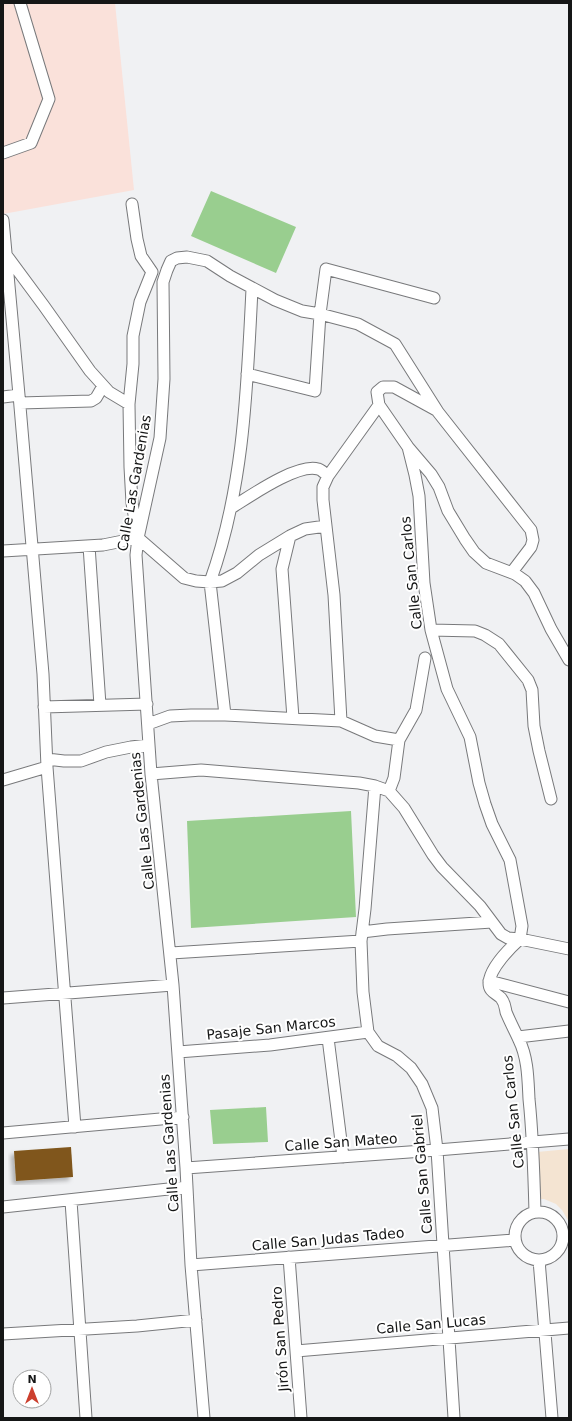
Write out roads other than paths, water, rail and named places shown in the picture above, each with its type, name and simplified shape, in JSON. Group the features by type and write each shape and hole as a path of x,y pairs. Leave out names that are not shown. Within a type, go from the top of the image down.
{"street":[{"path":"3,153 31,143 49,99 20,3"},
{"path":"132,204 141,256 152,272"},
{"path":"3,220 20,399 31,549 43,674 47,763 76,1127"},
{"path":"6,256 90,371 109,392 129,404"},
{"path":"152,272 167,270 171,262 177,258 187,257 207,262 252,289 302,311 358,324 394,344 438,412 531,530 533,540 531,547 512,572"},
{"path":"247,374 315,391 320,314 326,269 434,298"},
{"name":"Calle Las Gardenias","path":"167,270 163,282 164,379 160,438 138,538 136,555 151,774 171,953 186,1168 191,1265 204,1418"},
{"path":"152,272 140,302 133,336 133,364 129,404 132,503 138,538 184,578 210,582 222,581 237,573 259,555 290,536 305,529 326,526"},
{"path":"225,715 210,582 231,508 242,447 252,289"},
{"path":"3,397 20,399 91,401 96,398 103,386"},
{"path":"438,412 394,387 383,387 377,392 379,405 408,447 432,474 440,487 455,524 474,552 486,563 512,572 525,581 534,593 551,629 569,660"},
{"path":"341,721 334,595 323,500 323,487 328,476 379,405"},
{"name":"Calle San Carlos","path":"408,447 416,475 419,496 424,583 431,630 447,689 470,737 479,783 485,804 492,824 510,860 522,926 520,939"},
{"path":"231,508 284,476 303,469 318,468 328,476"},
{"path":"290,536 282,569 293,718"},
{"path":"3,551 103,545 118,540 138,538"},
{"path":"89,546 100,705"},
{"path":"431,630 475,631 485,635 499,644 528,680 532,690 534,726 551,799"},
{"path":"389,791 394,778 399,740 416,710 425,658"},
{"path":"44,707 147,704"},
{"path":"148,724 170,716 225,715 341,721 374,736 399,740"},
{"path":"3,780 47,763 81,761 106,752 149,745"},
{"path":"151,774 200,770 352,783 375,786 389,791 404,808 442,867 480,906 501,934 508,938 569,949"},
{"path":"368,1032 363,992 362,937 375,786"},
{"path":"171,953 362,937 387,929 492,922"},
{"path":"520,939 506,951 489,981 569,1002"},
{"name":"Calle San Carlos","path":"489,981 490,988 501,998 504,1004 506,1013 525,1055 533,1142 535,1212"},
{"path":"3,998 173,986"},
{"path":"518,1037 569,1031"},
{"name":"Pasaje San Marcos","path":"178,1052 270,1045 368,1032"},
{"name":"Calle San Gabriel","path":"368,1032 378,1046 397,1056 412,1068 422,1084 432,1108 437,1150 454,1418"},
{"path":"328,1038 343,1157"},
{"path":"3,1133 182,1117"},
{"name":"Calle San Mateo","path":"186,1168 569,1139"},
{"path":"3,1207 71,1201 187,1187"},
{"path":"71,1201 86,1418"},
{"path":"535,1212 545,1212 554,1216 566,1233 560,1249 547,1259 530,1259 518,1248 515,1240 515,1230 519,1222 526,1215 535,1212"},
{"name":"Calle San Judas Tadeo","path":"191,1265 515,1240"},
{"name":"Jirón San Pedro","path":"289,1257 302,1418"},
{"path":"538,1260 552,1418"},
{"path":"3,1334 137,1326 196,1320"},
{"name":"Calle San Lucas","path":"296,1351 569,1328"}]}
